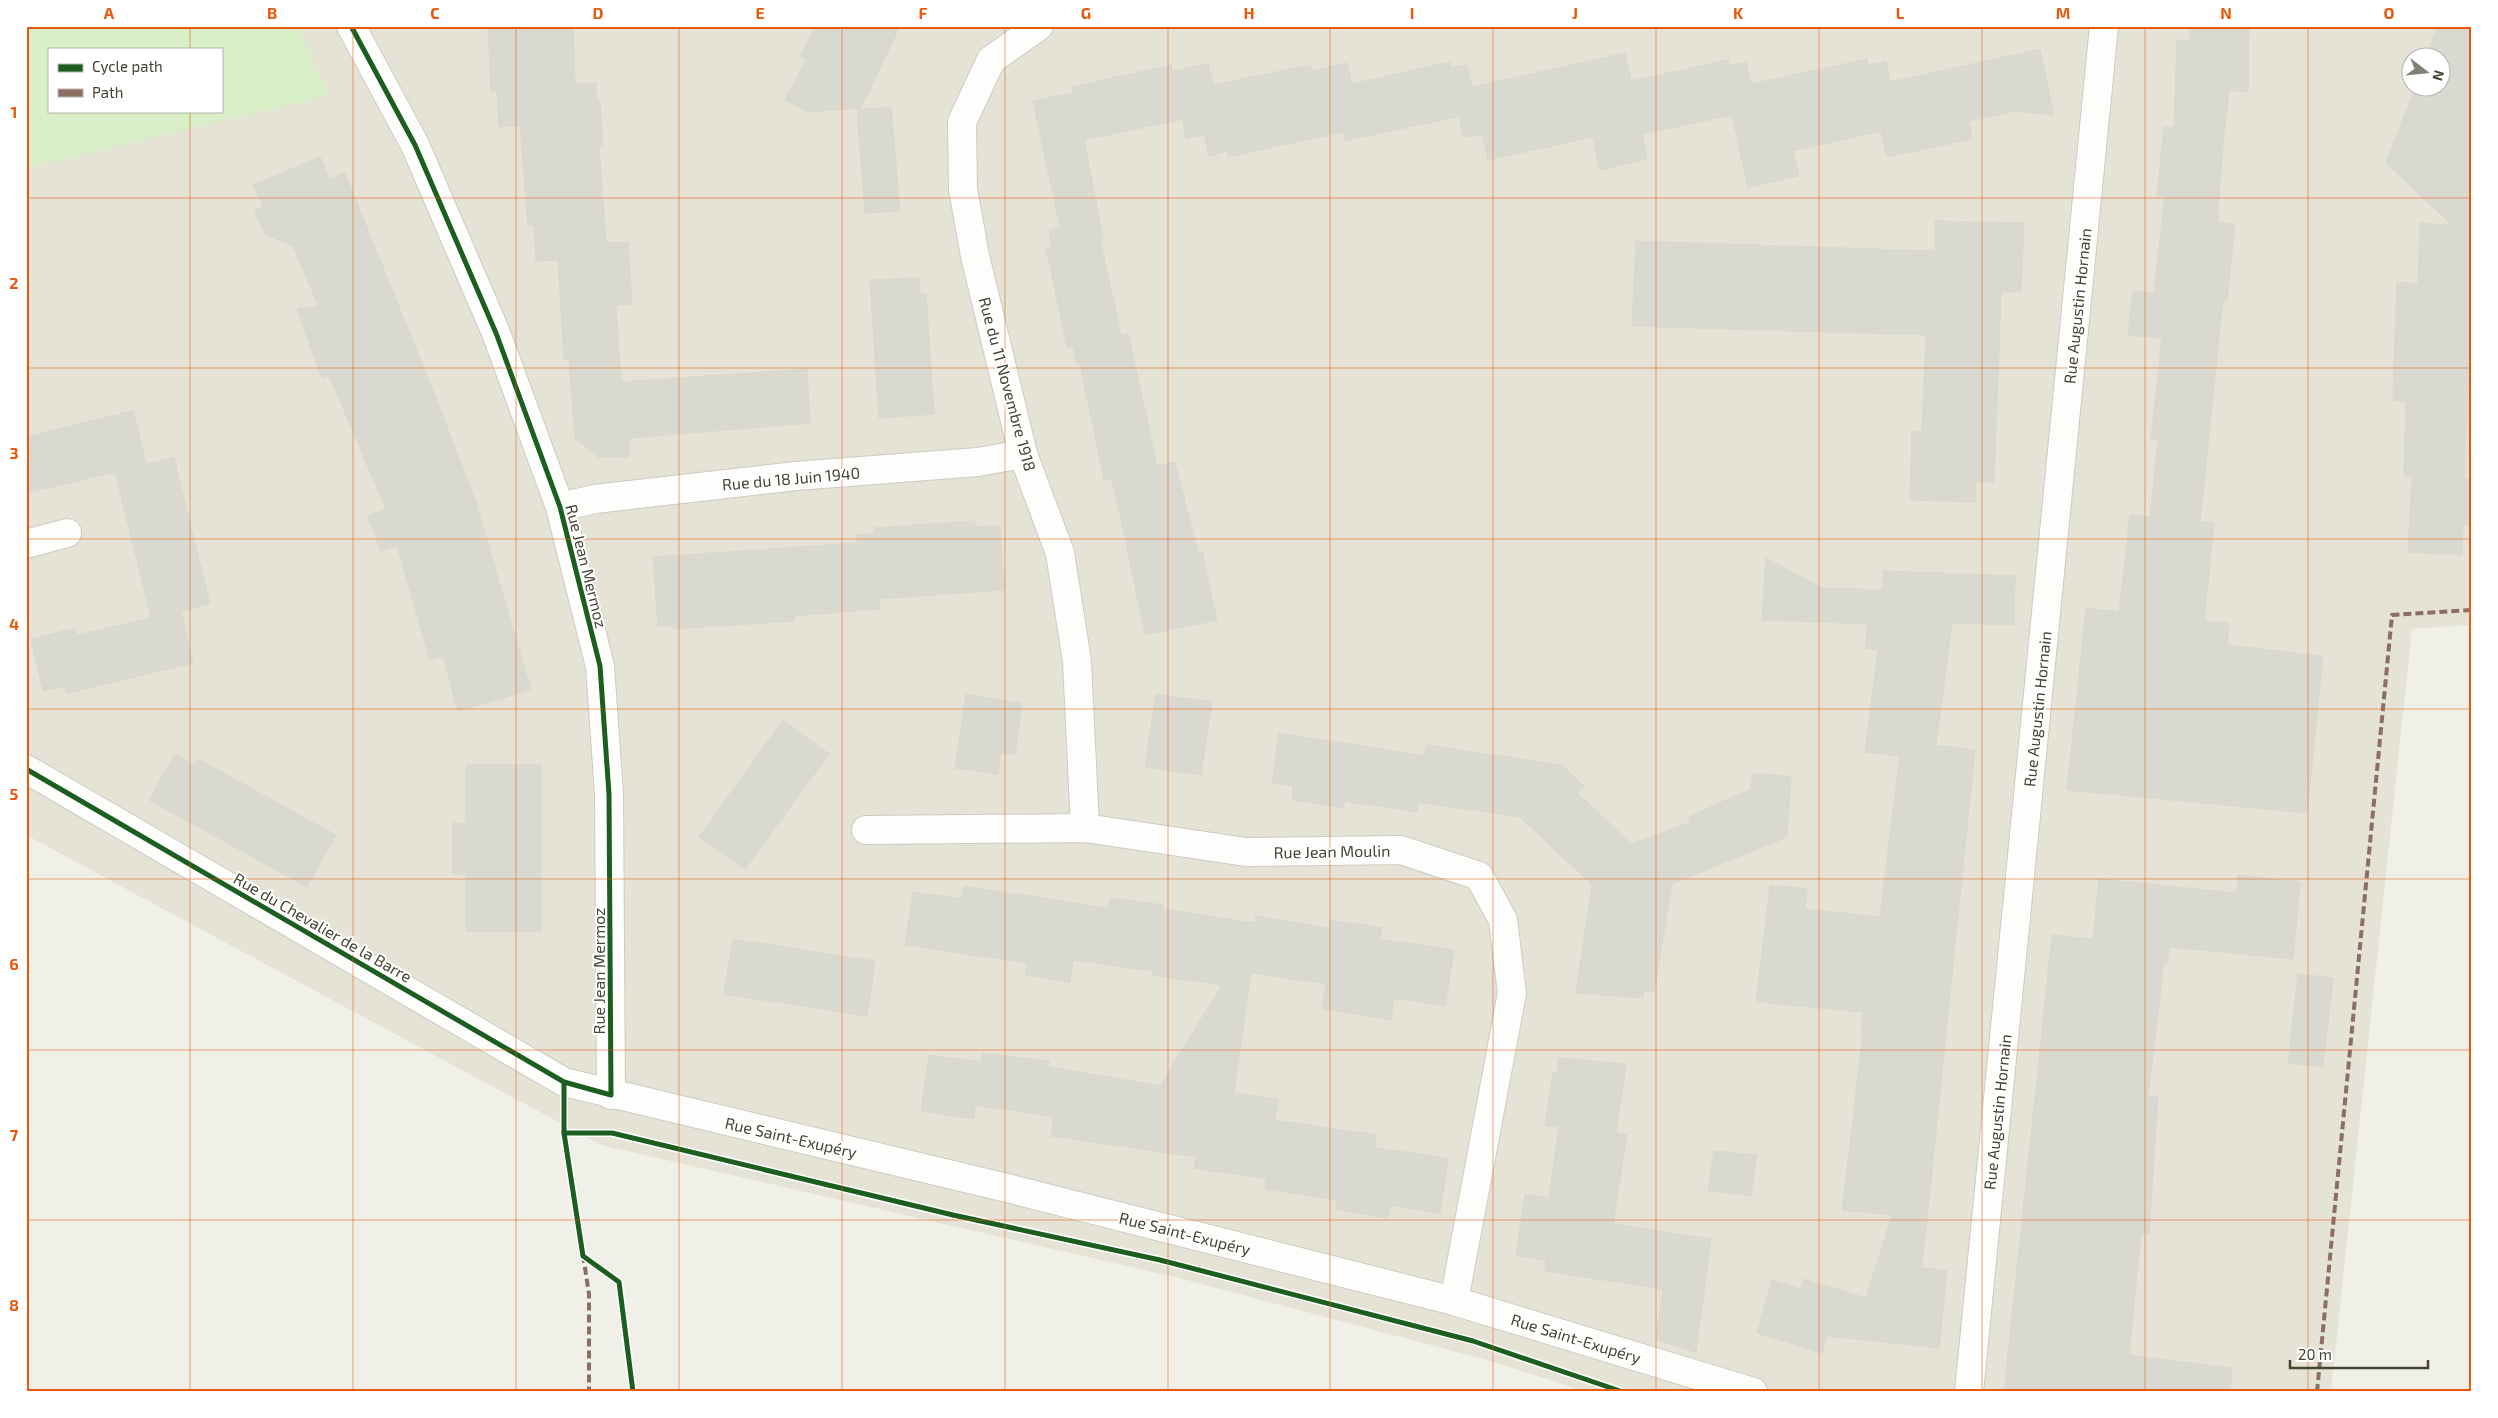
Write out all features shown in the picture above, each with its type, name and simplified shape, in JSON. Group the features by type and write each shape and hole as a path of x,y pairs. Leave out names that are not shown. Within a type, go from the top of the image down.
{"street":[{"name":"Rue Jean Mermoz","path":"351,26 415,145 496,333 560,507 600,666 609,794 611,1095"},
{"name":"Rue du 11 Novembre 1918","path":"1039,26 991,60 962,122 963,189 975,256 1023,454 1060,553 1077,661 1085,828"},
{"name":"Rue Augustin Hornain","path":"1969,1392 2104,26"},
{"name":"Rue du 18 Juin 1940","path":"560,507 614,496 796,476 978,462 1023,454"},
{"path":"26,544 67,533"},
{"name":"Rue du Chevalier de la Barre","path":"26,769 564,1082 611,1095"},
{"name":"Rue Jean Moulin","path":"866,830 1085,828 1246,852 1401,850 1479,876 1503,920 1512,993 1454,1301"},
{"name":"Rue Saint-Exupéry","path":"611,1095 1016,1190 1454,1301 1754,1392"}],"shaded area":[{"path":"26,26 2472,26 2472,625 2412,629 2331,1392 1588,1392 1487,1360 1179,1278 601,1145 26,835"}],"green space":[{"path":"26,26 297,26 330,95 26,168"}],"building":[{"path":"488,26 573,26 575,84 596,83 597,102 600,101 603,146 599,146 606,243 628,242 632,304 616,305 621,382 807,369 810,423 629,438 629,457 598,457 575,438 569,359 564,359 558,260 536,261 534,225 528,225 520,125 499,127 497,90 491,91"},
{"path":"816,26 900,26 861,108 808,112 785,100 806,60 801,56"},
{"path":"2190,26 2249,26 2248,92 2229,90 2217,222 2235,224 2227,300 2223,300 2200,522 2214,523 2204,621 2229,623 2227,645 2323,656 2307,813 2067,790 2086,608 2119,612 2130,515 2150,517 2158,440 2151,440 2162,338 2128,335 2133,291 2154,293 2165,196 2157,196 2164,127 2174,128 2177,40 2190,40"},
{"path":"2438,26 2472,26 2472,385 2468,384 2464,479 2472,480 2472,525 2463,525 2462,555 2408,552 2412,477 2404,476 2406,401 2394,401 2393,398 2397,282 2418,284 2420,223 2453,226 2386,163 2411,98 2450,98 2450,48 2430,48"},
{"path":"2040,49 2054,115 2015,111 1969,121 1972,139 1887,157 1881,131 1793,151 1799,176 1748,187 1732,115 1642,134 1647,159 1600,170 1593,137 1488,160 1482,134 1464,137 1459,116 1345,141 1344,132 1228,157 1227,151 1209,156 1204,135 1186,139 1183,119 1084,140 1103,238 1100,239 1121,335 1128,333 1157,466 1175,462 1198,552 1202,552 1217,620 1145,635 1116,495 1111,478 1104,480 1080,363 1077,364 1073,346 1067,348 1046,249 1052,247 1049,230 1060,227 1033,101 1074,93 1072,87 1171,65 1172,71 1208,64 1213,85 1310,65 1312,71 1347,63 1352,84 1450,62 1450,68 1467,65 1472,87 1625,53 1631,81 1728,60 1729,66 1746,62 1751,84 1867,59 1868,65 1886,61 1890,82"},
{"path":"891,107 900,211 865,213 857,110"},
{"path":"320,157 329,179 345,173 439,406 476,503 531,690 458,711 443,656 430,660 397,545 381,551 368,516 386,509 329,375 322,378 297,309 319,307 293,246 265,234 255,210 263,207 253,185"},
{"path":"1935,221 2024,223 2021,292 2001,292 1994,483 1976,482 1975,502 1910,500 1912,431 1922,432 1926,335 1632,326 1636,241 1935,251"},
{"path":"919,278 920,295 926,294 934,414 879,418 870,280"},
{"path":"133,411 146,464 174,457 210,604 151,618 115,472 26,493 26,437"},
{"path":"975,521 975,527 1000,526 1004,590 879,599 880,609 794,616 794,621 674,629 674,626 658,626 653,557 857,543 857,535 874,534 874,528"},
{"path":"1766,558 1822,588 1883,590 1883,571 2015,576 2014,625 1952,623 1936,745 1975,750 1922,1268 1947,1271 1939,1348 1827,1336 1822,1353 1757,1333 1772,1280 1801,1289 1804,1279 1866,1298 1892,1215 1842,1210 1863,1035 1861,1035 1863,1012 1756,1002 1770,885 1807,889 1805,909 1880,917 1900,756 1865,752 1878,650 1865,648 1868,624 1762,620"},
{"path":"181,611 193,663 67,693 65,686 43,691 31,639 75,628 77,635"},
{"path":"966,694 1022,703 1015,755 1001,753 998,774 955,768"},
{"path":"1156,694 1212,702 1201,775 1145,767"},
{"path":"783,720 829,754 745,869 699,837"},
{"path":"1279,733 1425,756 1427,745 1562,765 1584,786 1577,793 1632,844 1691,822 1688,817 1751,789 1753,773 1791,777 1787,837 1672,884 1654,992 1644,991 1643,998 1576,993 1592,885 1520,817 1418,802 1417,812 1344,801 1344,808 1292,800 1293,786 1272,783"},
{"path":"175,754 195,765 198,759 336,835 307,887 149,800"},
{"path":"466,765 541,765 541,931 466,931 466,874 453,874 453,823 466,823"},
{"path":"2238,875 2300,882 2293,959 2169,947 2167,963 2164,962 2148,1096 2158,1097 2149,1234 2141,1233 2129,1355 2232,1368 2230,1392 2004,1392 2052,935 2093,939 2099,879 2237,893"},
{"path":"964,886 1109,908 1111,898 1163,905 1162,909 1255,923 1256,916 1329,928 1330,920 1382,928 1380,939 1454,950 1445,1006 1394,998 1391,1020 1322,1009 1326,984 1251,973 1234,1093 1278,1099 1275,1120 1376,1135 1375,1148 1448,1158 1440,1214 1390,1205 1388,1218 1336,1210 1337,1200 1265,1189 1266,1179 1194,1168 1196,1157 1051,1136 1054,1117 975,1105 974,1119 921,1111 929,1055 981,1062 982,1053 1049,1061 1048,1067 1160,1086 1222,985 1152,975 1153,971 1073,960 1070,982 1025,975 1027,963 905,945 913,892 962,899"},
{"path":"733,939 875,961 867,1016 724,994"},
{"path":"2298,974 2333,978 2323,1067 2288,1063"},
{"path":"1559,1058 1626,1064 1616,1133 1627,1135 1613,1224 1711,1239 1696,1352 1656,1340 1663,1289 1545,1271 1546,1260 1516,1256 1525,1194 1549,1198 1559,1127 1545,1125 1553,1072 1557,1073"},
{"path":"1714,1151 1757,1155 1751,1196 1708,1190"}],"marked path":[{"path":"2317,1392 2392,615 2472,610"},
{"path":"583,1255 589,1294 589,1392"}],"cycle path":[{"path":"26,769 564,1082 611,1095 609,794 600,666 560,507 496,333 415,145 351,26"},
{"path":"564,1082 564,1133 583,1256 619,1282 633,1392"},
{"path":"564,1133 612,1133 953,1215 1160,1260 1473,1341 1623,1392"}]}
